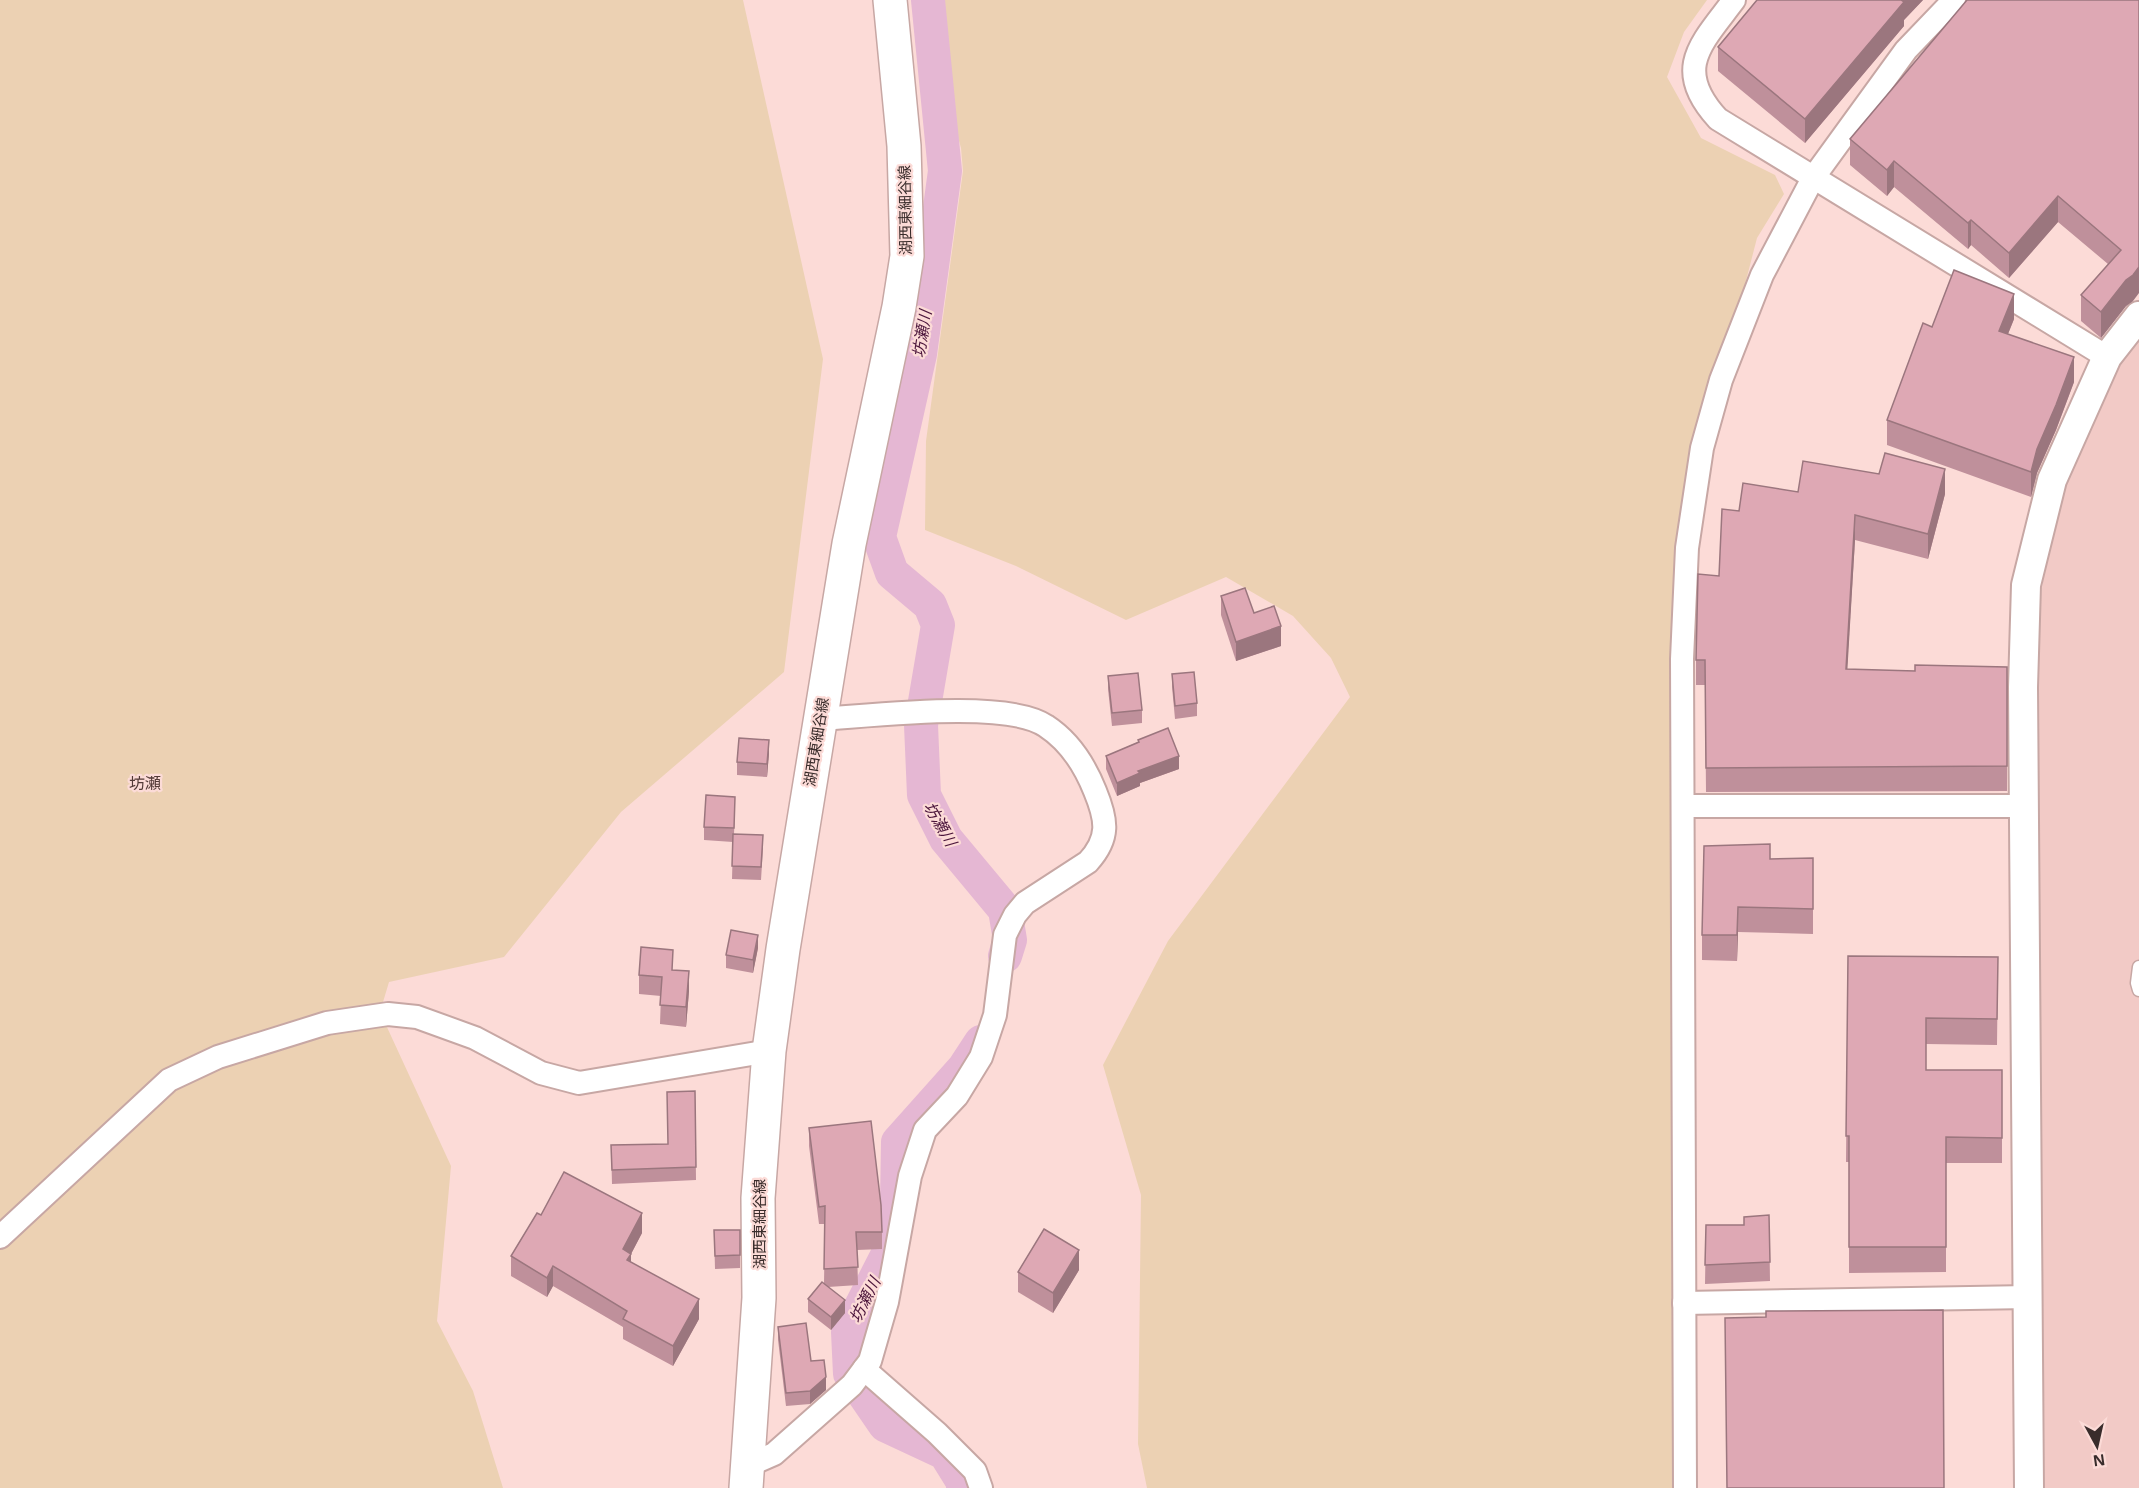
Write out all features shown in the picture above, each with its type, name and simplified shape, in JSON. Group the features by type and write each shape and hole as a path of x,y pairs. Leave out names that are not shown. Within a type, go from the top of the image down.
{"main road":[{"name":"湖西東細谷線","path":"746,1477 759,1298 758,1198 769,1051 783,948 849,544 899,307 907,256 904,146 890,0"}],"street":[{"path":"1734,0 1705,39 1694,60 1694,84 1704,104 1718,119 2107,357"},
{"path":"1685,1488 1682,659 1686,558 1702,448 1721,380 1762,274 1812,178 1906,50 1953,0"},
{"path":"2029,1488 2023,687 2026,585 2052,480 2107,357 2139,316"},
{"path":"746,1477 825,1411 852,1385 870,1361 887,1302 910,1176 925,1130 957,1096 981,1057 995,1015 1005,935 1015,915 1025,903 1088,862 1104,838 1104,824 1089,775 1066,742 1045,725 1029,718 992,712 938,711 820,719"},
{"path":"1683,806 2024,806"},
{"path":"0,1237 169,1080 218,1057 327,1023 388,1014 417,1017 475,1038 541,1074 579,1083 769,1051"},
{"path":"1684,1303 2029,1297"},
{"path":"864,1369 937,1433 975,1472 981,1488"}],"lane":[{"path":"2139,967 2137,983 2139,990"}],"shaded area":[{"path":"0,0 743,0 823,359 784,672 621,812 504,957 389,982 380,1012 451,1166 437,1321 473,1391 503,1488 0,1488"},
{"path":"940,0 1707,0 1684,32 1667,77 1701,138 1775,175 1784,194 1757,238 1716,397 1691,523 1685,1488 1147,1488 1138,1444 1141,1195 1103,1065 1168,941 1350,697 1331,658 1293,616 1226,577 1126,620 1016,566 925,530 926,441 963,171 961,148 946,93 946,51"},
{"path":"2139,335 2139,1488 2045,1488 2036,629 2047,554 2063,479 2095,406 2129,347"}],"building":[{"path":"1757,0 1901,0 1904,2 1805,119 1718,47"},
{"path":"1967,0 2139,0 2139,267 2101,312 2081,295 2121,250 2058,196 2009,253 1971,220 1968,223 1894,161 1887,170 1850,139"},
{"path":"1954,270 2014,294 1999,331 2074,357 2037,449 2031,472 1887,420 1923,323 1932,327"},
{"path":"1885,453 1945,469 1928,534 1855,515 1846,669 1915,671 1915,665 2007,667 2007,766 1706,768 1705,660 1696,660 1698,574 1719,576 1722,509 1739,511 1743,483 1798,492 1803,461 1879,474"},
{"path":"1245,588 1254,613 1274,606 1281,626 1236,642 1221,596"},
{"path":"1194,672 1197,703 1175,706 1172,674"},
{"path":"1138,673 1142,710 1112,713 1108,676"},
{"path":"1168,728 1179,756 1138,771 1140,773 1117,783 1106,756"},
{"path":"739,738 769,740 767,764 737,762"},
{"path":"706,795 735,797 734,828 704,827"},
{"path":"733,834 763,835 761,867 732,866"},
{"path":"1770,844 1770,859 1813,858 1813,909 1738,907 1737,935 1702,935 1704,846"},
{"path":"731,930 758,935 753,960 726,955"},
{"path":"641,947 673,950 672,970 689,971 686,1007 660,1005 662,977 639,975"},
{"path":"1848,956 1998,957 1997,1019 1926,1018 1926,1070 2002,1070 2002,1138 1946,1137 1946,1247 1849,1247 1849,1136 1846,1136"},
{"path":"695,1091 696,1167 612,1170 611,1145 668,1144 667,1092"},
{"path":"871,1121 882,1232 856,1232 858,1267 824,1269 825,1206 819,1207 809,1128"},
{"path":"564,1172 642,1213 623,1249 631,1254 627,1260 699,1299 673,1346 623,1319 627,1311 553,1266 547,1278 511,1256 537,1213 541,1215"},
{"path":"1769,1215 1770,1262 1705,1265 1706,1225 1744,1225 1744,1217"},
{"path":"1044,1229 1079,1250 1053,1293 1018,1272"},
{"path":"714,1230 740,1230 740,1255 715,1256"},
{"path":"822,1282 845,1300 831,1317 808,1299"},
{"path":"1943,1310 1944,1488 1727,1488 1725,1318 1766,1317 1766,1311"},
{"path":"806,1323 811,1361 824,1360 826,1377 810,1391 786,1393 778,1327"}],"waterway":[{"name":"坊瀬川","path":"928,0 945,171 920,354 879,537 892,573 930,605 938,625 921,725 924,795 946,839 1005,910 1010,940 1005,956"},
{"name":"坊瀬川","path":"963,1488 963,1482 945,1453 885,1425 850,1374 848,1332 893,1244 897,1202 898,1142 964,1068 981,1042"}],"district":[{"name":"坊瀬","path":"145,783"}]}
